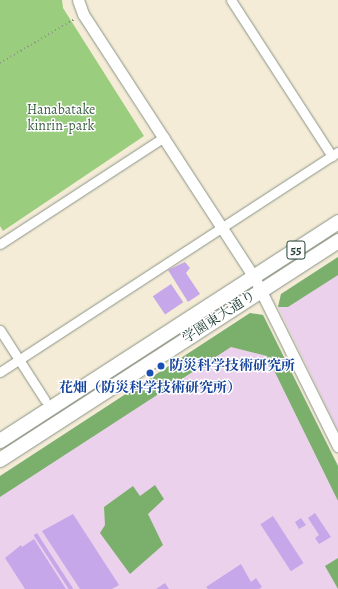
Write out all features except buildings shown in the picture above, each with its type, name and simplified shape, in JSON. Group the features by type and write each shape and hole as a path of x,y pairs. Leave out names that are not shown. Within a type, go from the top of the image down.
{"main road":[{"name":"学園東大通り","path":"0,441 338,222"},
{"name":"学園東大通り","path":"0,460 338,241"}],"street":[{"path":"78,0 82,14 164,137 254,277 338,446"},
{"path":"0,372 335,154 231,0"},
{"path":"0,244 164,137"},
{"path":"0,330 45,400"}],"path":[{"path":"0,63 82,14"}],"shaded area":[{"name":"防災科学技術研究所","path":"338,257 338,430 278,307 281,294"},
{"path":"250,313 263,315 338,466 338,589 0,589 0,476"}],"green space":[{"name":"Hanabatake kinrin-park","path":"0,0 62,0 63,8 144,136 3,231 0,226"},
{"path":"338,257 338,275 288,307 278,307 281,294"},
{"path":"250,313 263,315 338,466 338,501 267,356 231,347 0,497 0,476"},
{"path":"155,485 164,499 148,514 163,545 130,574 100,533 105,525 104,507 133,486 140,496"},
{"path":"338,558 338,589 325,566"}],"place":[{"name":"防災科学技術研究所","path":"161,366"},
{"name":"花畑（防災科学技術研究所）","path":"150,373"}]}
